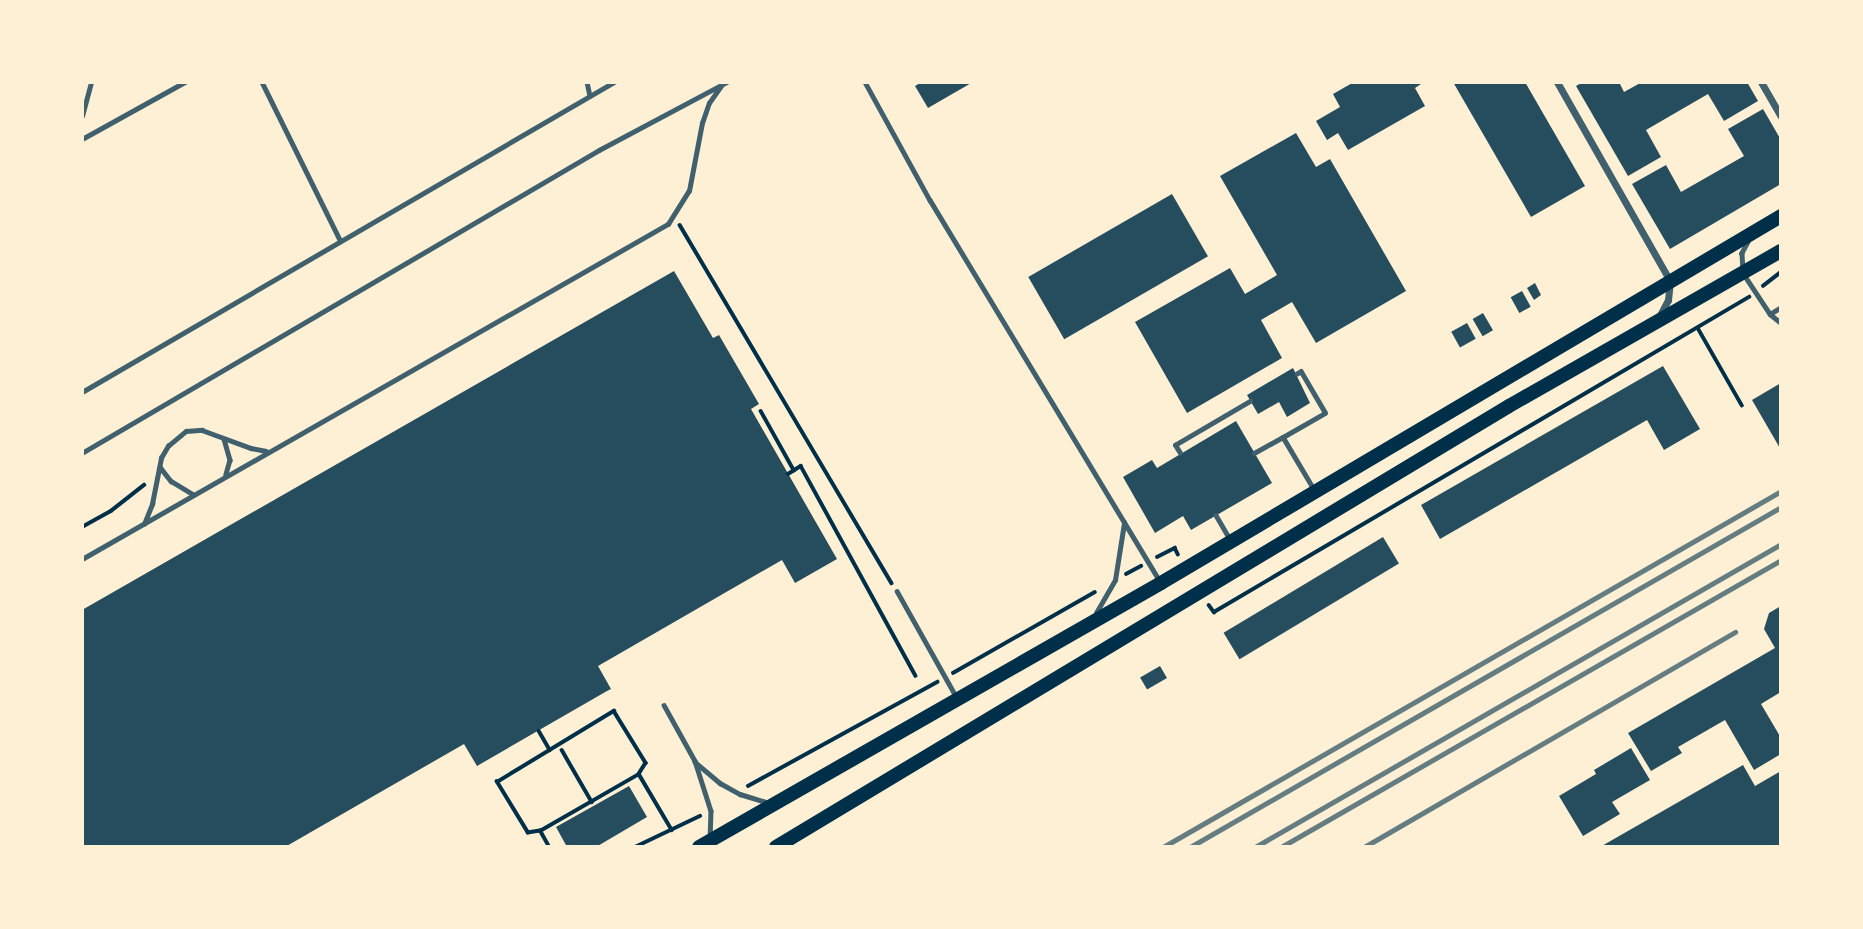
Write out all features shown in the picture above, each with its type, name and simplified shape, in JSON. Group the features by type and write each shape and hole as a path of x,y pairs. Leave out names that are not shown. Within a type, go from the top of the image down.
{"main road":[{"path":"706,845 1161,583 1781,216"},
{"path":"776,847 1509,406 1781,251"}],"street":[{"path":"1557,82 1670,281 1668,300 1657,321"},
{"path":"1761,82 1781,116"}],"lane":[{"path":"82,116 91,82"},
{"path":"82,139 186,82"},
{"path":"262,82 340,240"},
{"path":"587,82 590,96"},
{"path":"82,392 614,82"},
{"path":"82,453 599,150 727,82"},
{"path":"865,82 937,212 1161,583"},
{"path":"82,559 668,224 689,191 709,103 721,86"},
{"path":"1757,230 1742,253 1742,273 1770,314 1781,323"},
{"path":"1770,314 1781,307"},
{"path":"1254,453 1325,413 1299,373"},
{"path":"1180,453 1175,445 1250,401"},
{"path":"144,524 159,467 168,446 186,431 202,430 267,451"},
{"path":"1283,437 1315,492"},
{"path":"224,438 230,460 226,475"},
{"path":"159,467 176,486 194,494"},
{"path":"1216,515 1231,541"},
{"path":"1079,630 1098,611 1111,592 1120,561 1125,522"},
{"path":"897,591 958,699"},
{"path":"664,705 695,761 711,811 706,845"},
{"path":"695,761 720,783 740,794 773,804"}],"path":[{"path":"674,215 897,591"},
{"path":"1214,612 1697,327 1755,292 1781,272"},
{"path":"1697,327 1742,405"},
{"path":"761,411 794,470"},
{"path":"788,474 801,466 916,676"},
{"path":"82,527 111,511 146,483 156,482"},
{"path":"614,711 646,763 639,774 592,802 540,831 528,833 497,782 550,750 614,711"},
{"path":"538,730 550,750"},
{"path":"562,750 592,802"},
{"path":"639,774 672,831"},
{"path":"540,831 549,847"}],"building":[{"path":"922,82 973,82 928,108 915,86"},
{"path":"1354,82 1424,82 1415,88 1425,106 1348,150 1338,133 1327,140 1316,121 1340,107 1333,94"},
{"path":"1453,82 1525,82 1585,186 1531,217"},
{"path":"1583,82 1619,82 1624,92 1642,82 1747,82 1758,101 1724,121 1708,94 1646,130 1661,157 1628,176 1576,86"},
{"path":"1763,109 1781,140 1781,184 1670,249 1632,184 1666,165 1681,192 1744,156 1728,129"},
{"path":"1296,133 1316,167 1330,159 1406,291 1316,343 1292,302 1261,320 1282,358 1187,413 1135,322 1230,268 1245,294 1277,275 1220,176"},
{"path":"1172,194 1208,256 1064,339 1028,277"},
{"path":"674,271 713,338 719,335 759,404 751,409 837,559 795,583 782,560 598,666 611,689 477,766 464,744 285,847 82,847 82,610"},
{"path":"1535,283 1541,295 1534,300 1527,288"},
{"path":"1522,291 1531,307 1519,313 1511,297"},
{"path":"1483,313 1493,330 1483,336 1473,319"},
{"path":"1467,323 1476,339 1460,347 1451,332"},
{"path":"1663,366 1700,429 1664,450 1647,420 1440,539 1421,505"},
{"path":"1293,368 1310,403 1287,417 1279,402 1258,414 1247,395"},
{"path":"1781,383 1781,450 1752,400"},
{"path":"1236,421 1272,483 1191,530 1183,516 1155,533 1123,477 1152,460 1157,468"},
{"path":"1383,537 1399,564 1240,659 1224,633"},
{"path":"1781,606 1781,692 1761,704 1781,738 1781,754 1754,770 1725,720 1678,747 1682,753 1651,771 1628,733 1775,648 1764,629 1769,613"},
{"path":"1160,666 1167,678 1147,690 1140,678"},
{"path":"1631,748 1650,780 1612,802 1620,814 1583,836 1559,796 1596,774 1594,770"},
{"path":"1743,765 1755,786 1781,771 1781,847 1600,847"},
{"path":"629,786 647,817 596,847 567,847 556,827"}],"railway":[{"path":"1163,847 1781,491"},
{"path":"1190,847 1781,507"},
{"path":"1255,847 1781,544"},
{"path":"1281,847 1781,560"},
{"path":"1364,847 1735,632"}]}
